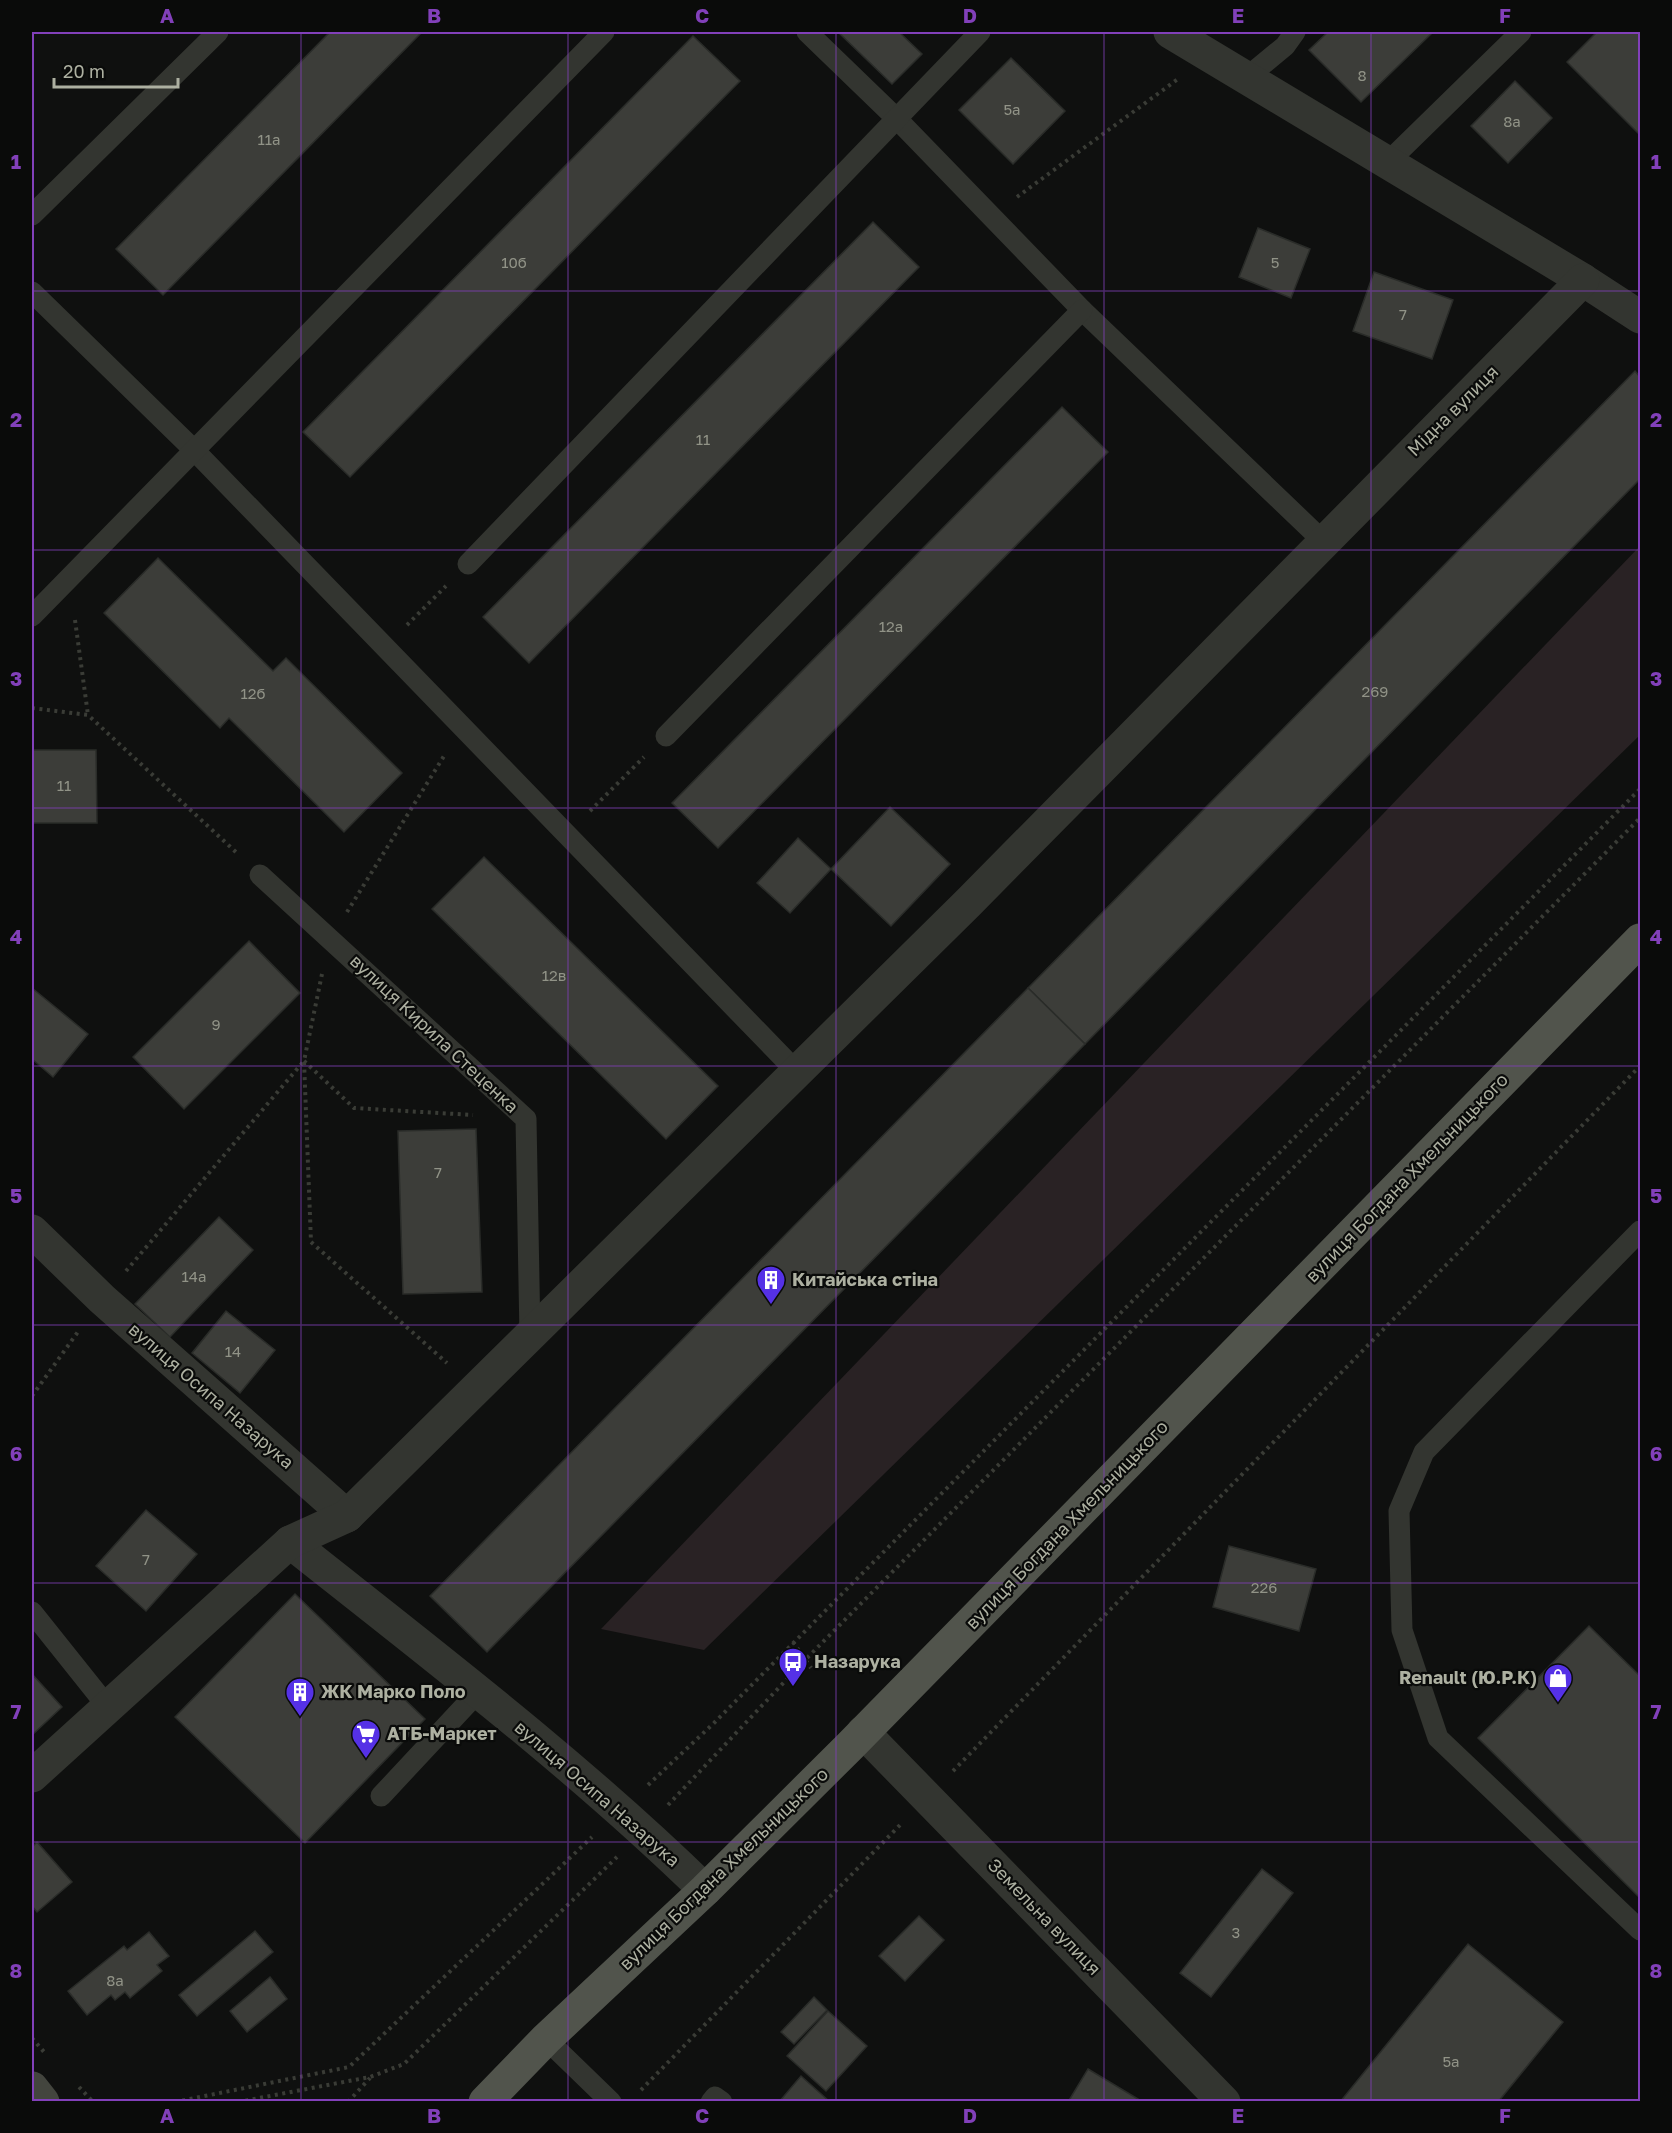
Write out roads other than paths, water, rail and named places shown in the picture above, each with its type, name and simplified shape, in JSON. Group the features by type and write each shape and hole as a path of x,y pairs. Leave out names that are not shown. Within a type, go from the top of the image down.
{"main road":[{"name":"вулиця Богдана Хмельницького","path":"485,2102 546,2039 705,1890 864,1732 1641,940"},
{"path":"32,2088 43,2102"}],"street":[{"path":"1170,32 1641,317"},
{"name":"Мідна вулиця","path":"347,1516 968,903 1583,280"},
{"name":"вулиця Осипа Назарука","path":"32,1231 102,1299 347,1516"},
{"path":"32,1776 290,1542 347,1516"},
{"name":"вулиця Осипа Назарука","path":"290,1542 478,1692 632,1820 705,1890"},
{"name":"Земельна вулиця","path":"864,1732 1224,2102"}],"lane":[{"path":"32,215 218,32"},
{"path":"32,615 604,32"},
{"path":"807,32 897,119 1082,310 1324,542"},
{"path":"468,564 980,32"},
{"path":"1246,78 1285,46 1295,32"},
{"path":"1387,163 1521,32"},
{"path":"32,292 193,449 796,1071"},
{"path":"666,736 1082,310"},
{"name":"вулиця Кирила Стеценка","path":"260,875 526,1119 530,1337"},
{"path":"1641,1231 1424,1452 1399,1510 1402,1630 1438,1738 1641,1930"},
{"path":"32,1612 107,1706"},
{"path":"381,1796 478,1692"},
{"path":"546,2039 611,2102"},
{"path":"711,2102 715,2097 722,2102"}],"place":[{"name":"Китайська стіна","path":"771,1306"},
{"name":"Назарука","path":"793,1688"},
{"name":"Renault (Ю.Р.К)","path":"1558,1704"},
{"name":"ЖК Марко Поло","path":"300,1718"},
{"name":"АТБ-Маркет","path":"366,1760"}]}
